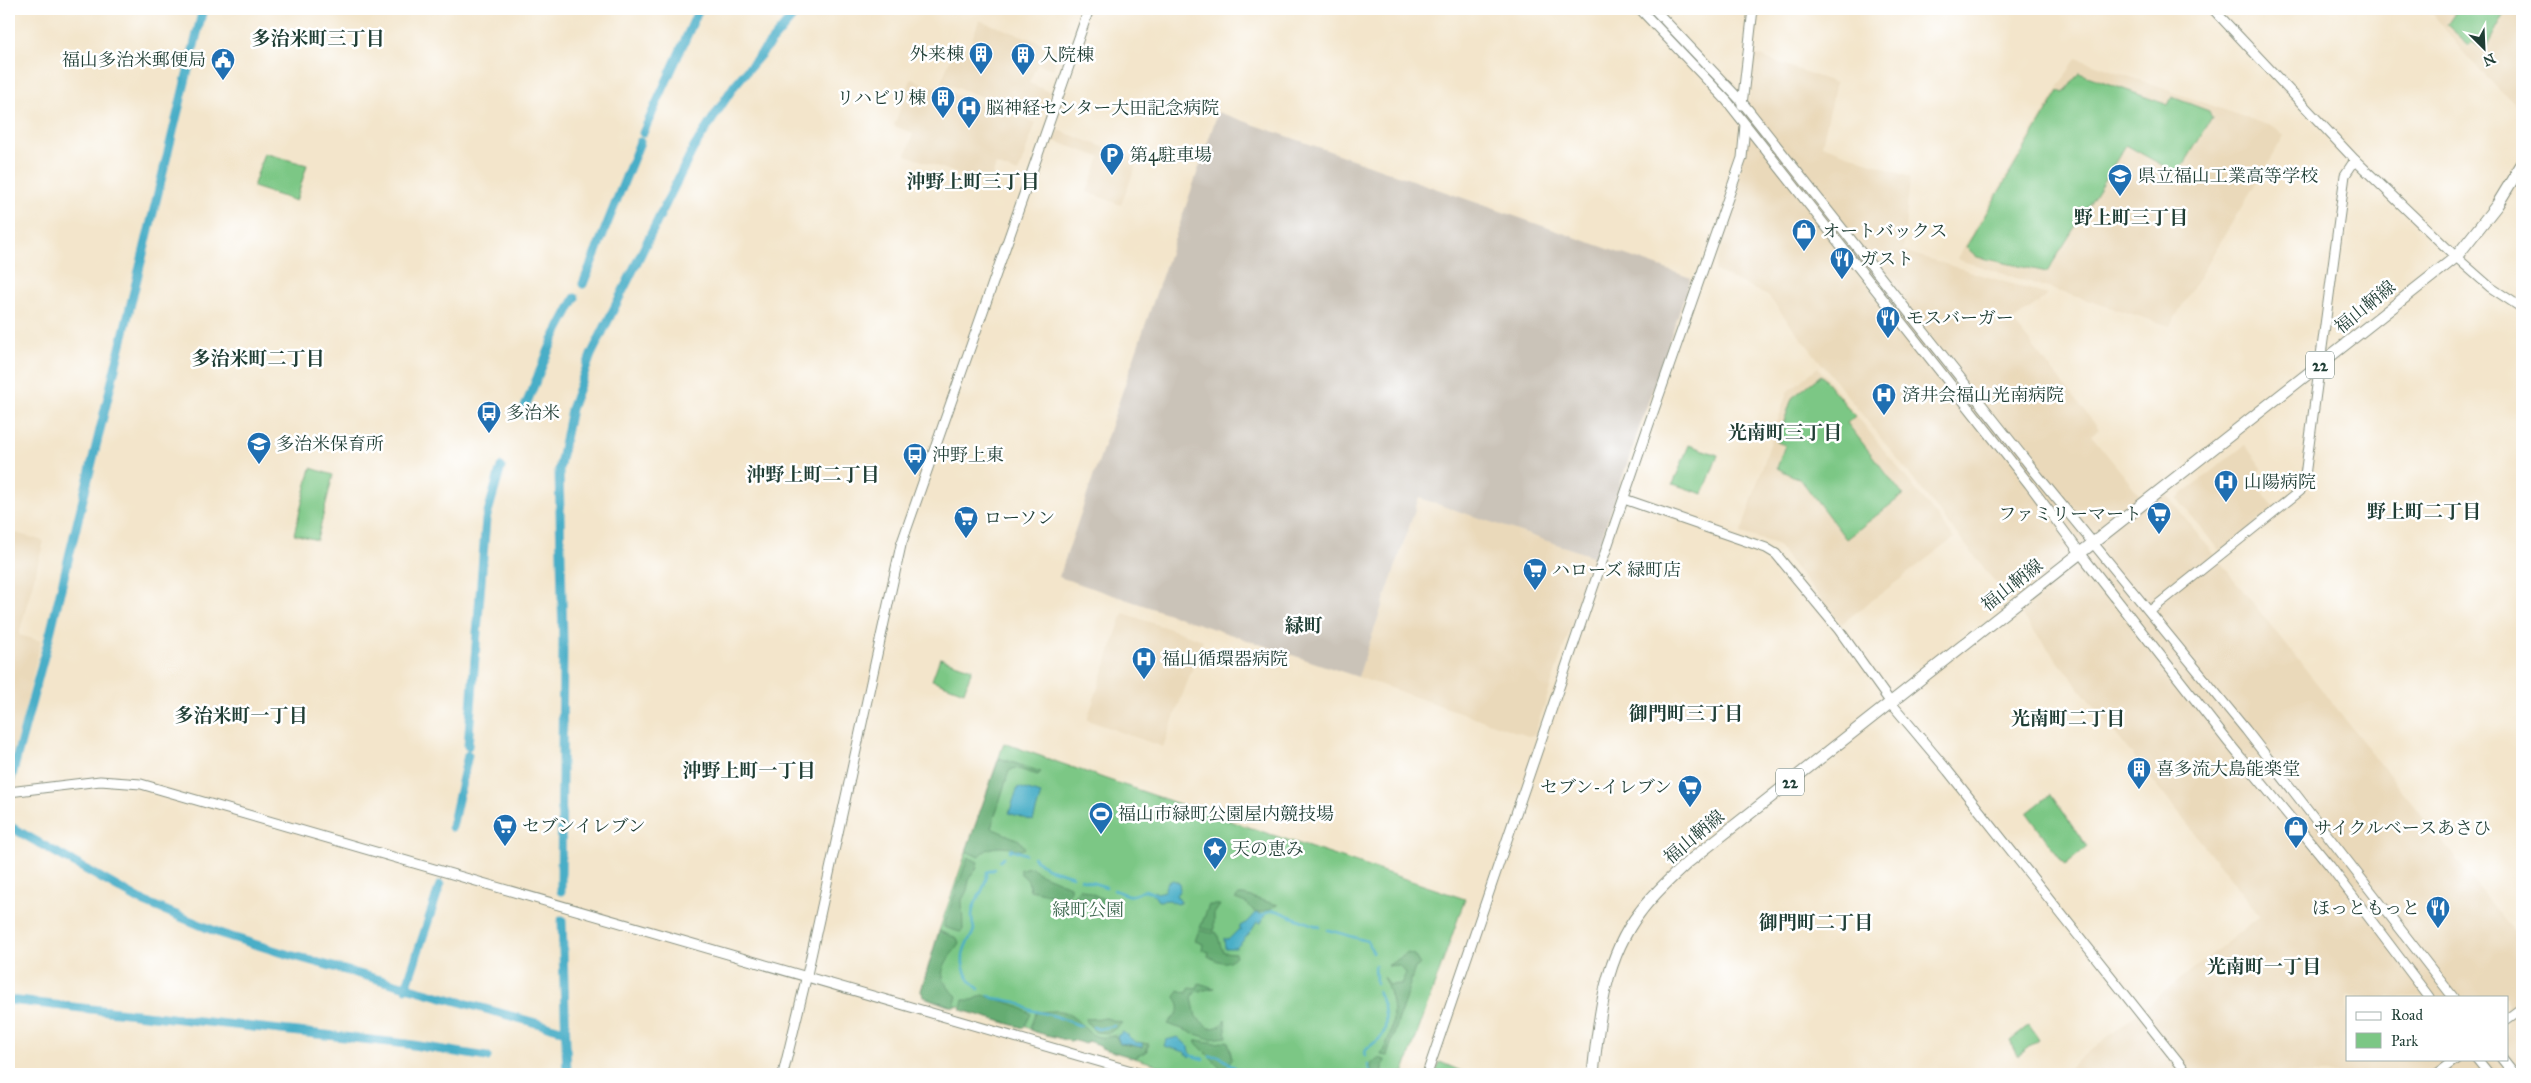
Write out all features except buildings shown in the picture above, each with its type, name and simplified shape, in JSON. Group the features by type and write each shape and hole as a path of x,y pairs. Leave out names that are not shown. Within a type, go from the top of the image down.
{"main road":[{"name":"福山鞆線","path":"1593,1074 1598,1024 1608,976 1620,943 1642,908 1687,862 2094,544 2456,257 2497,205 2522,164"}],"street":[{"path":"783,1074 806,979 901,545 1088,9"},
{"path":"1640,9 1727,101 2029,484 2081,554 2330,866 2428,996"},
{"path":"1654,9 1742,102 2345,856 2452,996"},
{"path":"1427,1074 1648,424 1742,158 1746,126 1742,102 1752,9"},
{"path":"2213,9 2355,160 2456,257 2490,287 2522,308"},
{"path":"2150,611 2300,491 2304,484 2345,175 2355,160"},
{"path":"1624,499 1766,548 1776,554 1839,630 1891,703 1948,771 2188,1074"},
{"path":"9,792 100,781 141,784 806,979 1142,1074"},
{"path":"2508,1018 2522,1008"},
{"path":"2436,1074 2455,1060"},
{"path":"2478,1060 2489,1074"},
{"path":"2503,1060 2514,1074"}],"shaded area":[{"path":"2429,9 2522,9 2522,108 2502,93 2461,50"},
{"name":"脳神経センター大田記念病院","path":"979,20 1061,50 1053,69 1037,64 1029,83 1050,92 1040,118 941,82 954,49 967,53"},
{"path":"1754,54 1836,83 1822,145 1910,177 1903,251 2048,295 2013,321 2099,429 2091,435 2147,504 2164,491 2522,942 2522,1074 2061,1074 2260,916 1768,296 1715,271 1741,164"},
{"name":"県立福山工業高等学校","path":"2076,58 2276,128 2284,136 2170,326 1957,258"},
{"name":"脳神経センター大田記念病院","path":"911,79 1036,123 1018,173 996,165 989,185 906,155 913,133 894,126"},
{"path":"1218,112 1691,278 1595,557 1419,498 1358,677 1059,577"},
{"name":"脳神経センター大田記念病院","path":"1058,130 1138,160 1121,205 1087,192 1100,157 1054,141"},
{"path":"1818,367 1954,538 1841,624 1776,544 1741,533 1787,392"},
{"name":"山陽病院","path":"2245,445 2262,468 2251,478 2275,508 2220,552 2177,498"},
{"path":"1419,498 1595,557 1534,735 1528,736 1358,677"},
{"path":"9,531 44,541 19,635 41,641 9,775"},
{"name":"福山循環器病院","path":"1123,613 1203,640 1163,747 1087,720"}],"green space":[{"path":"2449,9 2507,9 2485,50 2472,42 2469,45 2447,25 2455,13"},
{"path":"2079,73 2168,105 2172,97 2209,111 2212,118 2178,174 2126,145 2047,272 1977,257 1966,247 2059,91 2064,93"},
{"path":"264,153 307,165 296,201 253,187"},
{"path":"1821,375 1855,416 1847,423 1903,495 1846,539 1801,480 1777,468 1785,445 1777,442 1792,398"},
{"path":"1689,445 1718,455 1703,494 1673,484"},
{"path":"311,468 333,475 317,540 294,534"},
{"path":"940,658 972,669 964,692 932,680"},
{"name":"緑町公園","path":"1004,743 1176,803 1465,899 1403,1074 1188,1074 1101,1048 1099,1045 1088,1041 1086,1044 1032,1031 1026,1026 1024,1028 961,1010 960,1006 948,1006 924,997 921,991 939,931"},
{"path":"999,758 1041,772 1038,775 1015,768 1009,771 991,828 1019,840 1025,848 1021,850 998,847 988,850 979,857 966,851"},
{"path":"2051,794 2087,847 2065,865 2027,813"},
{"path":"968,857 978,862 976,870 970,876 967,890 962,900 963,930 960,932 944,927 944,925"},
{"path":"1032,867 1038,873 1070,886 1070,893 1063,897 1030,890 1028,880 1020,873 1020,869"},
{"path":"1080,888 1116,905 1109,912 1106,912 1077,900 1074,896"},
{"path":"1239,895 1278,905 1263,912 1255,912 1246,903 1235,899"},
{"path":"1209,905 1220,905 1214,914 1214,931 1200,928"},
{"path":"1199,930 1216,932 1224,952 1235,953 1236,956 1229,961 1222,962 1208,956 1209,952 1202,950 1203,944 1195,941"},
{"path":"939,931 957,938 959,943 943,970 945,982 957,996 954,1007 924,997 921,991"},
{"path":"1408,953 1414,955 1420,965 1415,968 1387,1056 1381,1055 1390,1035 1393,1016 1391,997 1383,977 1390,985 1401,984 1406,973 1399,965 1387,966"},
{"path":"1199,983 1214,988 1195,992 1192,998 1196,1017 1209,1028 1218,1027 1225,1020 1227,1037 1210,1039 1168,1024 1179,1009 1175,997 1179,990 1187,993 1190,987 1197,988"},
{"path":"983,995 1016,1005 1031,1014 1024,1028 961,1010 963,1000 973,1000"},
{"path":"1037,1011 1064,1012 1098,1037 1115,1035 1120,1044 1142,1047 1142,1043 1149,1044 1146,1052 1134,1058 1101,1048 1099,1045 1088,1041 1086,1044 1032,1031 1030,1027"},
{"path":"1106,1018 1122,1023 1109,1033 1095,1032 1085,1019"},
{"path":"2029,1025 2039,1040 2018,1056 2010,1040"},
{"path":"1197,1040 1216,1043 1228,1041 1232,1059 1223,1070 1195,1042"},
{"path":"1378,1058 1385,1060 1381,1074 1371,1074 1371,1064"},
{"path":"1440,1062 1468,1074 1435,1074"}],"water":[{"path":"1018,787 1041,794 1033,821 1009,813"},
{"path":"1173,880 1179,883 1180,890 1176,895 1181,902 1177,904 1169,900 1158,901 1153,894 1154,891 1157,893 1164,891 1167,883"},
{"path":"1256,913 1265,915 1261,923 1257,922 1236,948 1225,948 1224,938 1228,940 1238,930 1240,931 1240,926 1249,921"},
{"path":"1123,1032 1135,1042 1142,1043 1143,1047 1120,1044 1117,1036"},
{"path":"1178,1037 1189,1047 1191,1055 1189,1057 1185,1052 1164,1046 1166,1040"}],"waterway":[{"path":"11,779 50,634 203,9"},
{"path":"643,133 699,9"},
{"path":"561,891 563,641 559,470 571,409 591,355 693,149 734,86 799,9"},
{"path":"583,284 640,142"},
{"path":"522,414 553,340 575,298"},
{"path":"468,746 486,519 501,467"},
{"path":"452,827 468,755"},
{"path":"9,826 140,900 222,934 283,953 565,1031"},
{"path":"1010,851 1011,849 1025,854"},
{"path":"1000,861 1004,857"},
{"path":"1033,857 1046,868 1073,876"},
{"path":"979,989 966,974 963,956 967,943 974,931 972,920 974,906 986,881 987,872 995,869"},
{"path":"1081,879 1106,887"},
{"path":"406,988 440,885"},
{"path":"1114,890 1129,895 1145,890 1155,894"},
{"path":"1262,916 1274,910 1320,927"},
{"path":"562,920 567,1074"},
{"path":"1328,930 1367,941 1373,952"},
{"path":"1375,965 1376,983"},
{"path":"1365,1056 1364,1053 1384,1032 1386,1021 1384,1008 1378,992"},
{"path":"988,995 993,998 1017,1002 1030,1010 1055,1016 1081,1026"},
{"path":"9,1000 407,1044 487,1057"},
{"path":"1093,1027 1098,1029 1114,1026"},
{"path":"1189,1055 1203,1059"},
{"path":"1210,1056 1219,1056 1237,1069 1261,1074"},
{"path":"1368,1065 1370,1074"}],"place":[{"name":"外来棟","path":"981,75"},
{"name":"入院棟","path":"1023,76"},
{"name":"福山多治米郵便局","path":"223,81"},
{"name":"リハビリ棟","path":"943,119"},
{"name":"脳神経センター大田記念病院","path":"969,129"},
{"name":"第4駐車場","path":"1112,176"},
{"name":"県立福山工業高等学校","path":"2120,197"},
{"name":"オートバックス","path":"1804,252"},
{"name":"ガスト","path":"1842,280"},
{"name":"モスバーガー","path":"1888,339"},
{"name":"済井会福山光南病院","path":"1884,416"},
{"name":"多治米","path":"489,434"},
{"name":"多治米保育所","path":"259,465"},
{"name":"沖野上東","path":"915,476"},
{"name":"山陽病院","path":"2226,503"},
{"name":"ファミリーマート","path":"2159,535"},
{"name":"ローソン","path":"966,539"},
{"name":"ハローズ 緑町店","path":"1535,591"},
{"name":"福山循環器病院","path":"1144,680"},
{"name":"喜多流大島能楽堂","path":"2139,790"},
{"name":"セブン-イレブン","path":"1690,808"},
{"name":"福山市緑町公園屋内競技場","path":"1101,835"},
{"name":"セブンイレブン","path":"505,847"},
{"name":"サイクルベースあさひ","path":"2296,849"},
{"name":"天の恵み","path":"1215,870"},
{"name":"ほっともっと","path":"2438,929"}],"district":[{"name":"多治米町三丁目","path":"318,38"},
{"name":"沖野上町三丁目","path":"973,181"},
{"name":"野上町三丁目","path":"2131,217"},
{"name":"多治米町二丁目","path":"258,358"},
{"name":"光南町三丁目","path":"1785,432"},
{"name":"沖野上町二丁目","path":"813,474"},
{"name":"野上町二丁目","path":"2424,511"},
{"name":"緑町","path":"1304,625"},
{"name":"御門町三丁目","path":"1686,713"},
{"name":"多治米町一丁目","path":"241,715"},
{"name":"光南町二丁目","path":"2068,718"},
{"name":"沖野上町一丁目","path":"749,770"},
{"name":"御門町二丁目","path":"1816,922"},
{"name":"光南町一丁目","path":"2264,966"}]}
